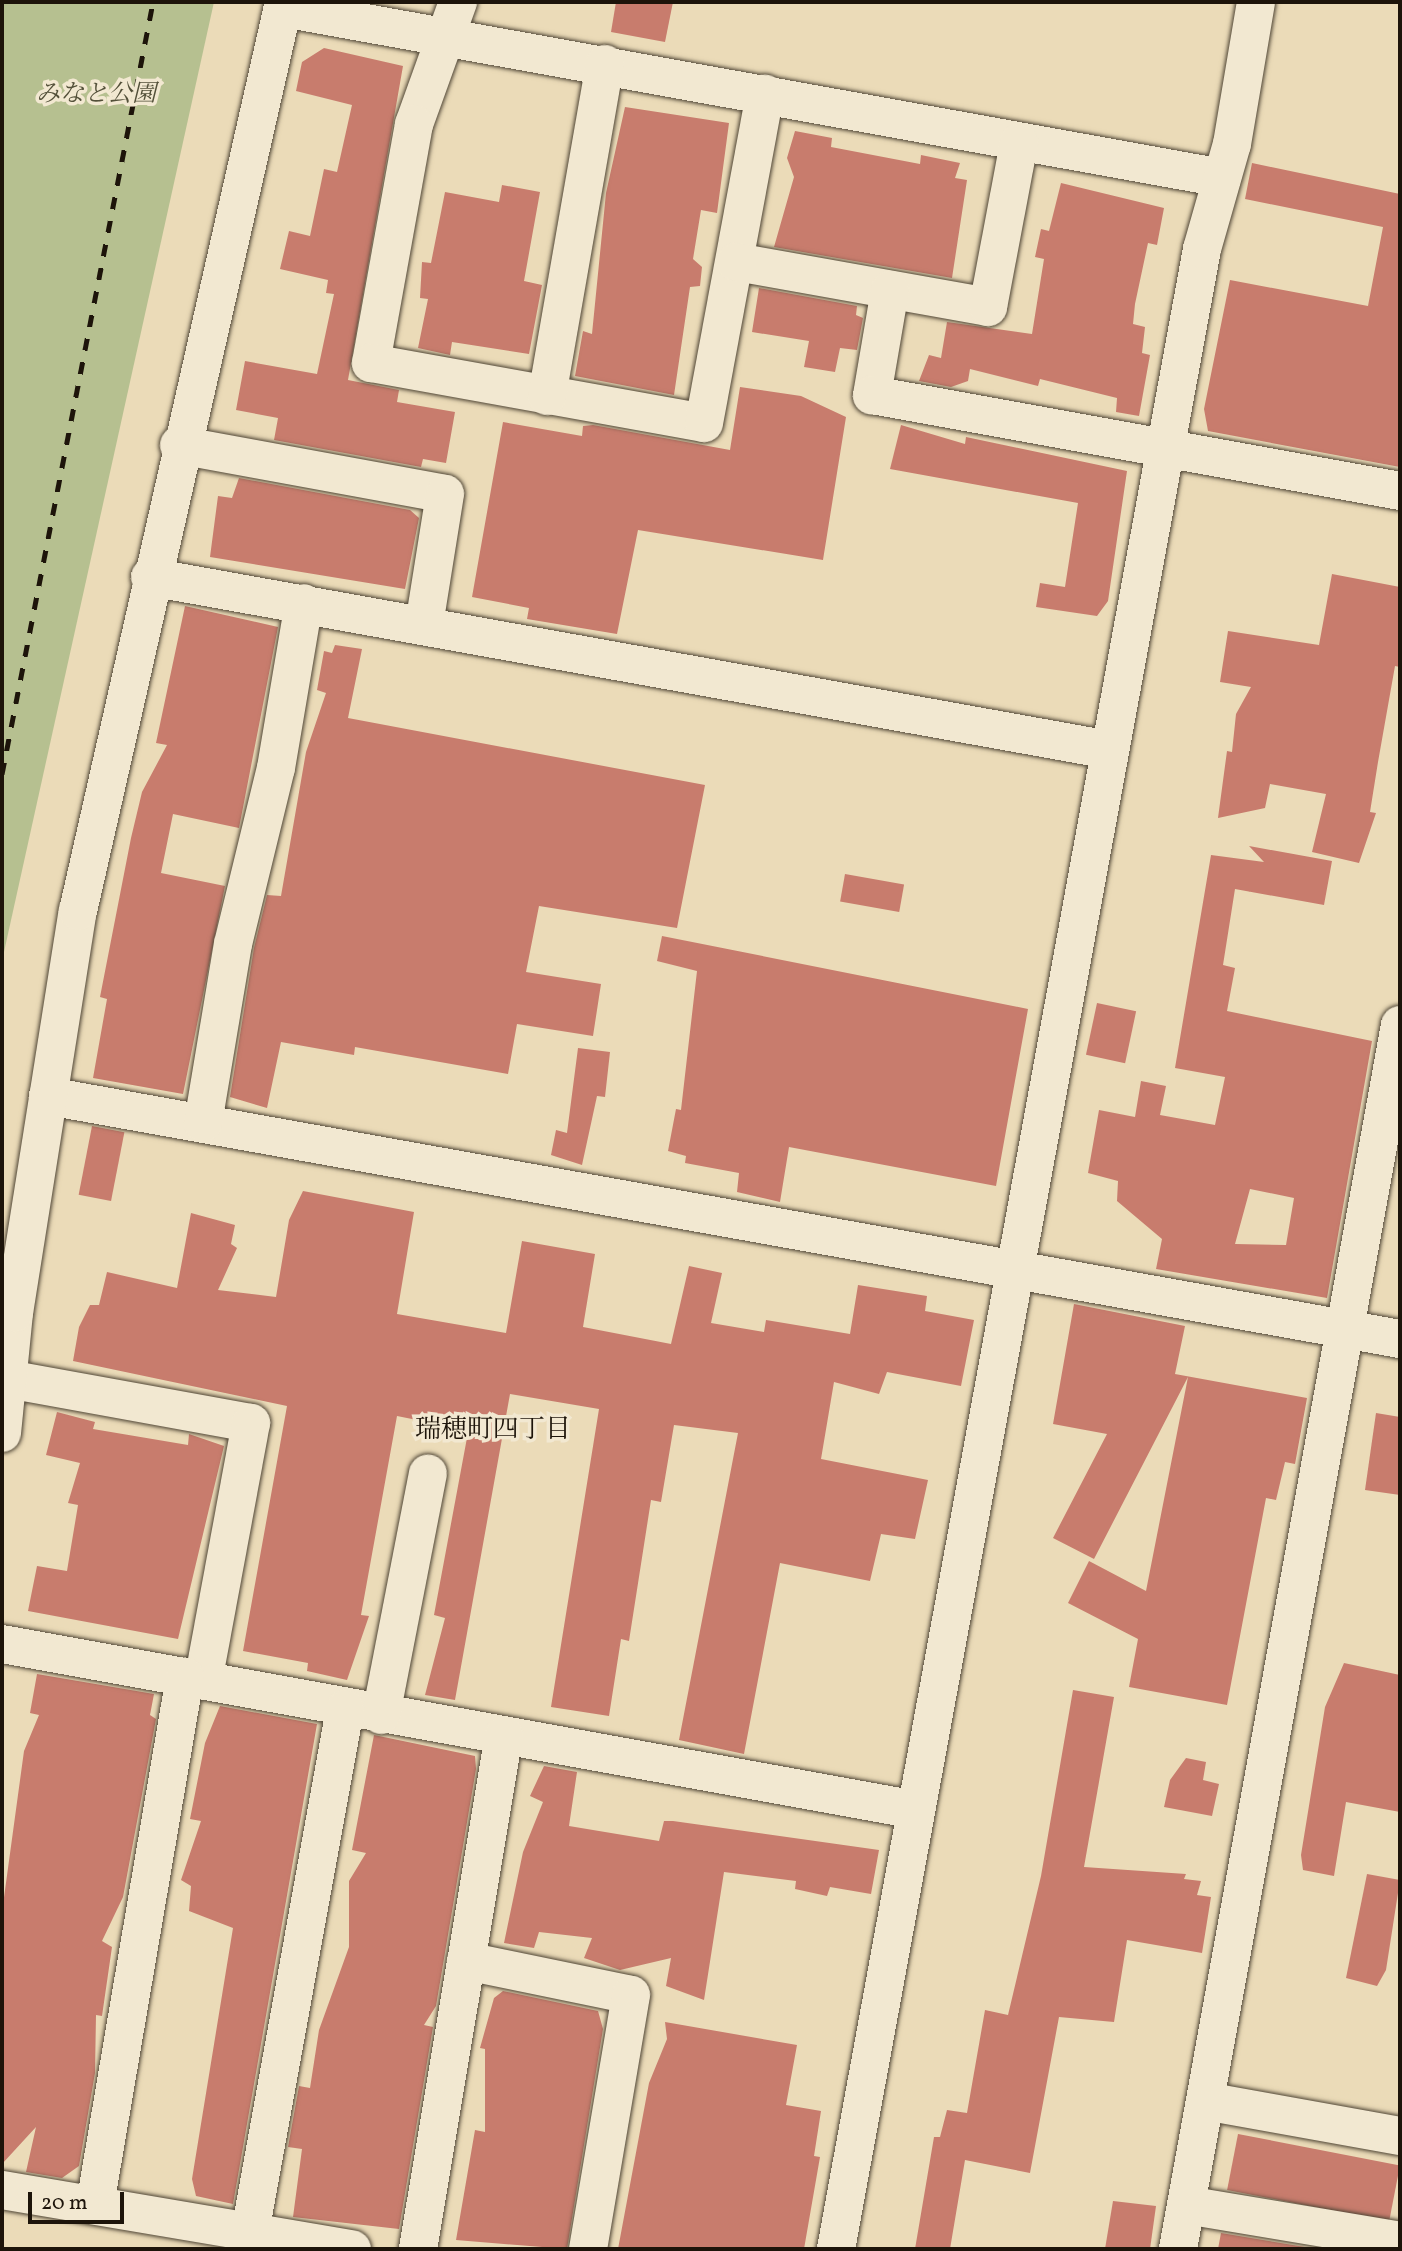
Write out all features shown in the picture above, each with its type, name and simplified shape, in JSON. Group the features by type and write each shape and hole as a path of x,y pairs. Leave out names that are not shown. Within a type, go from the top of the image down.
{"street":[{"path":"458,2 414,124 371,363 704,423 736,262 765,94"},
{"path":"836,2249 1165,447 1256,2"},
{"path":"2,1433 48,1096 78,911 179,444 284,5 447,38 605,64 1019,143 1222,178"},
{"path":"547,396 605,64"},
{"path":"736,262 988,307 1019,143"},
{"path":"890,290 872,395 1400,491"},
{"path":"179,444 445,494 424,625"},
{"path":"150,577 1110,750"},
{"path":"203,1123 233,944 276,768 304,603"},
{"path":"1178,2249 1400,1025"},
{"path":"48,1096 1016,1273 1400,1339"},
{"path":"8,1379 251,1423 194,1679 95,2206"},
{"path":"250,2241 363,1712 428,1474"},
{"path":"2,1644 363,1712 916,1810"},
{"path":"418,2249 504,1735"},
{"path":"466,1961 631,1995 588,2249"},
{"path":"1205,2101 1400,2136"},
{"path":"2,2190 95,2206 250,2241 352,2249"},
{"path":"1186,2204 1400,2241"}],"green space":[{"name":"みなと公園","path":"2,2 214,2 2,961"}],"building":[{"path":"616,2 673,2 665,42 611,32"},
{"path":"324,48 403,66 348,380 399,390 397,402 455,412 446,463 423,459 421,467 274,440 278,418 236,410 245,361 317,374 334,294 326,293 328,280 280,269 289,231 310,236 324,169 337,172 352,105 296,91 302,62"},
{"path":"625,107 729,123 717,213 701,210 693,259 702,267 700,286 690,287 674,395 575,376 583,331 592,334 606,193"},
{"path":"795,131 832,138 831,147 920,164 921,155 960,163 955,178 967,180 952,278 774,247 794,177 787,158"},
{"path":"1252,163 1400,194 1400,467 1208,431 1204,409 1230,280 1368,306 1383,227 1245,199"},
{"path":"1061,183 1164,208 1157,245 1148,243 1135,304 1133,324 1145,327 1142,353 1150,355 1139,416 1116,412 1117,398 1040,379 1038,386 970,369 968,381 951,387 919,381 929,355 941,358 947,322 1032,334 1044,259 1035,257 1041,229 1049,231"},
{"path":"502,185 540,192 524,281 542,285 529,354 452,342 450,355 418,348 428,299 420,298 422,262 431,263 445,192 499,202"},
{"path":"759,288 857,306 856,315 863,318 857,350 840,348 835,372 804,367 809,341 752,332"},
{"path":"740,387 801,396 846,417 823,560 638,530 617,634 527,619 529,608 472,597 503,422 582,436 583,426 593,425 730,450"},
{"path":"901,425 965,444 966,437 1127,471 1108,601 1097,616 1036,607 1040,583 1065,587 1078,503 890,469"},
{"path":"239,478 410,510 419,518 405,589 210,557 218,496 232,498"},
{"path":"1332,574 1400,587 1400,667 1395,666 1378,762 1370,812 1376,813 1359,863 1312,852 1326,794 1270,784 1265,808 1218,818 1227,751 1232,752 1236,714 1251,687 1220,682 1228,631 1319,645"},
{"path":"185,606 278,627 239,828 173,814 161,873 225,886 183,1094 93,1078 107,999 100,997 131,838 142,792 167,745 156,743"},
{"path":"335,645 362,649 348,718 705,785 677,928 539,906 526,972 601,984 593,1036 517,1024 508,1074 355,1047 354,1055 281,1042 267,1108 230,1097 254,948 267,895 281,896 306,752 326,693 317,690 324,651 332,653"},
{"path":"1249,846 1332,861 1324,905 1235,889 1223,965 1235,968 1227,1011 1372,1041 1327,1298 1156,1269 1162,1239 1117,1201 1118,1181 1088,1173 1099,1110 1135,1117 1141,1081 1166,1086 1160,1115 1215,1125 1225,1077 1175,1068 1211,855 1264,862","holes":["1250,1189 1294,1198 1286,1245 1235,1244"]},
{"path":"845,874 904,884 899,912 840,902"},
{"path":"662,936 1028,1009 996,1186 789,1147 780,1202 737,1192 739,1173 685,1163 686,1156 668,1151 676,1109 681,1110 697,971 657,961"},
{"path":"1097,1003 1136,1011 1125,1063 1086,1055"},
{"path":"578,1048 610,1052 605,1097 597,1096 582,1165 551,1155 556,1130 567,1133"},
{"path":"92,1126 124,1132 111,1201 79,1195"},
{"path":"303,1191 414,1212 397,1314 506,1333 522,1241 595,1254 583,1327 671,1344 689,1266 722,1273 711,1323 764,1332 766,1320 850,1334 858,1285 927,1296 925,1311 974,1320 961,1386 887,1372 879,1394 834,1382 821,1459 928,1480 915,1539 881,1534 870,1581 780,1563 744,1754 679,1740 738,1433 674,1425 661,1502 651,1500 629,1641 621,1639 609,1716 551,1707 599,1409 510,1394 455,1700 425,1695 445,1618 434,1615 469,1427 418,1415 417,1420 397,1416 361,1615 369,1616 347,1680 307,1671 308,1663 243,1651 287,1406 73,1361 79,1327 90,1305 99,1305 107,1272 177,1288 191,1213 235,1225 231,1244 237,1248 218,1290 276,1297 289,1220"},
{"path":"1074,1304 1185,1326 1175,1374 1307,1398 1295,1464 1285,1462 1276,1500 1266,1498 1227,1705 1129,1687 1138,1639 1068,1603 1089,1561 1146,1591 1188,1377 1094,1559 1053,1538 1107,1434 1053,1424"},
{"path":"57,1412 95,1422 93,1429 188,1445 189,1434 224,1446 178,1639 28,1611 37,1566 67,1571 78,1505 68,1503 80,1463 46,1455"},
{"path":"1376,1413 1400,1417 1400,1495 1365,1490"},
{"path":"1344,1663 1400,1675 1400,1812 1346,1802 1334,1876 1303,1870 1301,1855 1325,1707"},
{"path":"37,1674 154,1694 150,1715 156,1719 123,1897 102,1941 112,1947 102,2016 96,2015 95,2073 79,2166 62,2178 26,2172 36,2127 2,2164 2,1912 24,1751 39,1715 30,1713"},
{"path":"1073,1690 1114,1697 1084,1867 1186,1874 1184,1879 1201,1881 1197,1895 1211,1897 1202,1953 1127,1940 1114,2022 1059,2017 1030,2173 965,2160 950,2249 915,2249 934,2137 940,2137 947,2110 967,2113 985,2010 1008,2015 1041,1876"},
{"path":"220,1706 317,1724 233,2204 196,2196 192,2179 233,1928 189,1911 191,1886 181,1880 201,1821 190,1819 205,1743"},
{"path":"374,1735 475,1756 476,1769 436,2006 424,2025 433,2027 399,2229 293,2217 302,2149 288,2147 299,2086 310,2088 319,2030 349,1947 349,1881 366,1853 352,1850"},
{"path":"1186,1758 1206,1762 1203,1780 1219,1784 1212,1816 1164,1807 1170,1780"},
{"path":"544,1766 577,1772 569,1826 659,1841 664,1821 673,1821 879,1850 871,1894 830,1887 827,1896 795,1889 796,1881 724,1872 704,2000 666,1986 671,1958 620,1970 584,1958 592,1938 539,1932 534,1948 504,1943 523,1852 543,1802 530,1796"},
{"path":"1367,1874 1400,1880 1386,1970 1377,1986 1346,1978"},
{"path":"503,1991 598,2011 603,2029 567,2249 456,2240 475,2130 485,2132 485,2049 480,2048 494,1998"},
{"path":"665,2022 797,2045 786,2105 821,2111 814,2156 820,2157 804,2249 618,2249 649,2083 667,2039"},
{"path":"1238,2134 1400,2165 1389,2221 1227,2190"},
{"path":"1113,2201 1156,2206 1150,2249 1105,2249"},
{"path":"1221,2233 1317,2249 1218,2249"}],"railway":[{"path":"2,774 153,2"}],"district":[{"name":"瑞穂町四丁目","path":"493,1431"}]}
